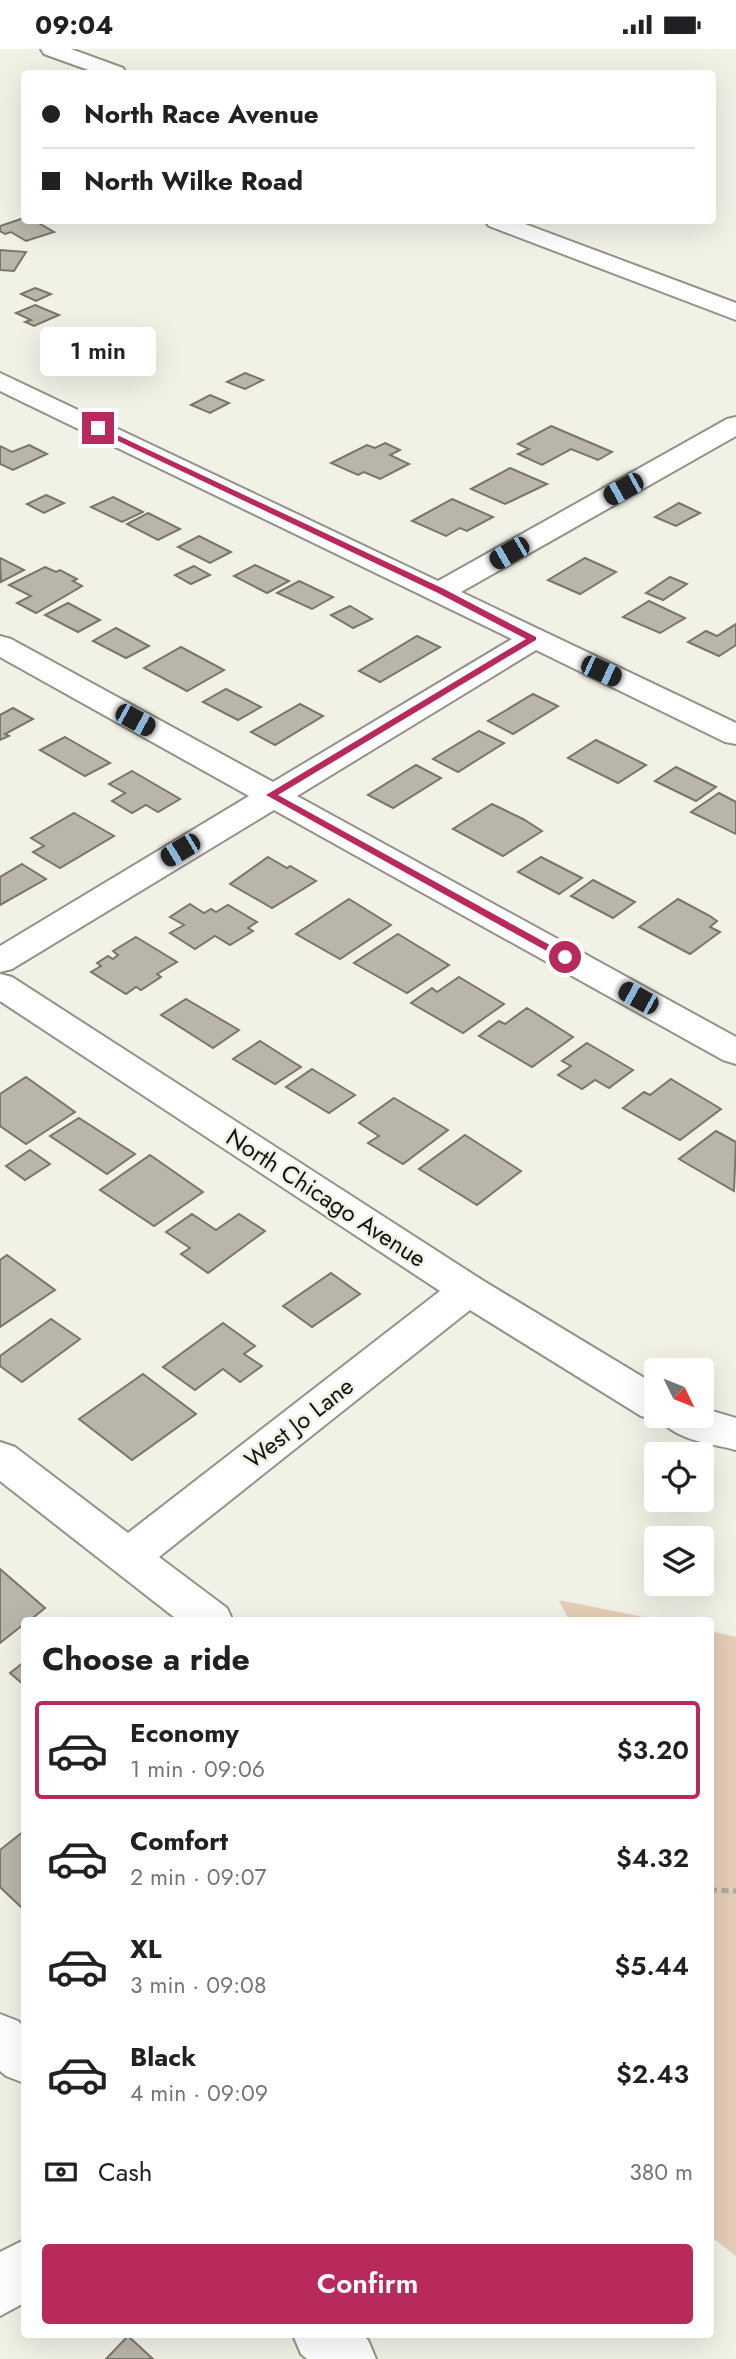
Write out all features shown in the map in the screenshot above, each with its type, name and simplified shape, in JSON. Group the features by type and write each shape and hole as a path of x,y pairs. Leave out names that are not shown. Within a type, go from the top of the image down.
{"street":[{"path":"52,49 107,70"},
{"path":"505,224 736,312"},
{"path":"0,381 736,735"},
{"path":"441,591 736,425"},
{"path":"0,961 533,639"},
{"path":"0,645 736,1052"},
{"name":"North Chicago Avenue","path":"0,985 468,1290 644,1398"},
{"name":"West Jo Lane","path":"129,1556 468,1290"},
{"path":"713,1428 736,1434"},
{"path":"0,1458 206,1617"},
{"path":"0,2037 21,2057"},
{"path":"0,2289 21,2269"},
{"path":"324,2338 348,2359"}],"path":[{"path":"714,1890 736,1891"}],"shaded area":[{"path":"559,1600 643,1617 568,1617"},
{"path":"714,1632 736,1637 736,2256 714,2239"}],"building":[{"path":"21,219 21,224 40,224 54,232 26,241 11,232 5,234 0,231 0,226"},
{"path":"0,250 26,252 14,271 0,270"},
{"path":"35,288 51,294 36,301 21,294"},
{"path":"35,305 59,315 34,326 25,322 31,320 16,313"},
{"path":"106,337 148,356 124,367 82,347"},
{"path":"245,373 263,380 245,389 227,382"},
{"path":"210,395 229,403 210,413 191,405"},
{"path":"551,426 612,452 598,460 571,449 542,465 518,454 529,449 518,444"},
{"path":"385,443 400,450 390,455 409,464 380,479 364,472 358,475 331,463 367,445 375,448"},
{"path":"29,445 47,454 13,470 0,464 0,446 12,452"},
{"path":"510,468 547,484 505,504 471,489"},
{"path":"46,495 64,503 44,513 27,504"},
{"path":"113,497 143,512 122,522 91,507"},
{"path":"452,499 493,517 467,531 460,528 446,536 412,521"},
{"path":"679,503 700,513 676,526 655,517"},
{"path":"148,513 180,529 158,540 127,524"},
{"path":"199,536 231,552 210,563 178,547"},
{"path":"0,558 24,570 1,582"},
{"path":"585,558 616,572 580,594 548,580"},
{"path":"255,565 289,581 267,593 234,576"},
{"path":"194,566 210,575 191,584 175,575"},
{"path":"45,567 56,572 60,570 77,579 73,581 82,586 36,613 17,603 31,596 9,585"},
{"path":"670,577 687,584 663,600 646,593"},
{"path":"299,581 333,597 312,609 277,593"},
{"path":"649,601 685,618 660,633 623,617"},
{"path":"68,603 100,620 78,632 45,615"},
{"path":"350,606 372,619 353,628 331,615"},
{"path":"736,624 736,645 719,656 688,642 706,631 717,636"},
{"path":"116,628 149,646 126,658 93,641"},
{"path":"417,636 440,647 380,682 359,671"},
{"path":"181,647 224,670 187,691 144,668"},
{"path":"226,689 261,707 238,720 203,702"},
{"path":"533,694 558,706 513,734 488,721"},
{"path":"300,704 323,716 275,745 251,732"},
{"path":"13,708 33,719 5,734 9,736 0,740 0,715"},
{"path":"479,731 504,743 458,772 433,759"},
{"path":"65,737 110,763 85,776 40,750"},
{"path":"596,740 646,765 618,783 568,758"},
{"path":"416,765 441,778 393,808 368,795"},
{"path":"676,767 716,787 696,801 655,781"},
{"path":"132,771 180,799 158,812 146,805 132,813 112,801 125,793 109,784"},
{"path":"719,793 736,802 736,834 691,812"},
{"path":"492,804 542,831 503,856 453,829"},
{"path":"74,813 114,836 60,868 33,852 44,846 31,838"},
{"path":"268,857 316,881 272,908 230,884"},
{"path":"541,857 582,878 559,894 518,872"},
{"path":"22,864 46,879 0,905 0,877"},
{"path":"593,880 635,902 613,918 571,896"},
{"path":"349,899 391,925 340,959 296,934"},
{"path":"678,899 717,921 710,927 720,932 690,954 639,927"},
{"path":"190,904 204,913 211,909 216,912 228,905 257,922 248,928 253,931 230,945 215,936 195,949 170,933 184,925 170,917"},
{"path":"398,934 449,965 407,993 354,963"},
{"path":"136,937 177,962 157,974 161,977 141,990 136,987 126,994 91,972 101,966 97,963 108,956 113,959 118,955 113,951"},
{"path":"459,977 504,1004 463,1033 411,1003 432,988 437,992"},
{"path":"186,999 239,1030 213,1048 161,1015"},
{"path":"527,1008 573,1037 532,1067 479,1036 499,1021 505,1024"},
{"path":"260,1041 301,1067 275,1084 233,1059"},
{"path":"587,1043 633,1070 609,1088 595,1080 582,1089 558,1075 571,1066 562,1061"},
{"path":"312,1069 355,1095 329,1113 286,1087"},
{"path":"26,1077 75,1112 26,1144 0,1126 0,1094"},
{"path":"671,1079 721,1109 680,1140 623,1108 644,1092 650,1095"},
{"path":"394,1098 448,1130 403,1164 368,1143 379,1136 359,1123"},
{"path":"79,1118 135,1154 107,1174 50,1136"},
{"path":"716,1131 736,1142 734,1191 679,1159"},
{"path":"465,1135 521,1171 477,1205 419,1169"},
{"path":"30,1150 50,1164 25,1180 6,1166"},
{"path":"150,1155 203,1192 154,1226 100,1190"},
{"path":"192,1214 216,1230 239,1214 265,1231 208,1273 181,1254 190,1248 166,1232"},
{"path":"7,1255 55,1290 0,1327 0,1260"},
{"path":"331,1273 360,1294 312,1327 283,1306"},
{"path":"51,1319 80,1339 22,1382 0,1366 0,1356"},
{"path":"223,1323 255,1346 244,1354 262,1366 240,1382 223,1369 195,1390 163,1367"},
{"path":"143,1374 196,1414 132,1460 79,1419"},
{"path":"0,1569 45,1608 34,1617 21,1617 21,1626 0,1643"},
{"path":"21,1664 21,1682 10,1673"},
{"path":"21,1833 21,1907 0,1887 0,1850"},
{"path":"126,2338 130,2338 153,2359 106,2359"}],"route":[{"path":"98,428 441,591 533,639 271,795 565,957"}]}
